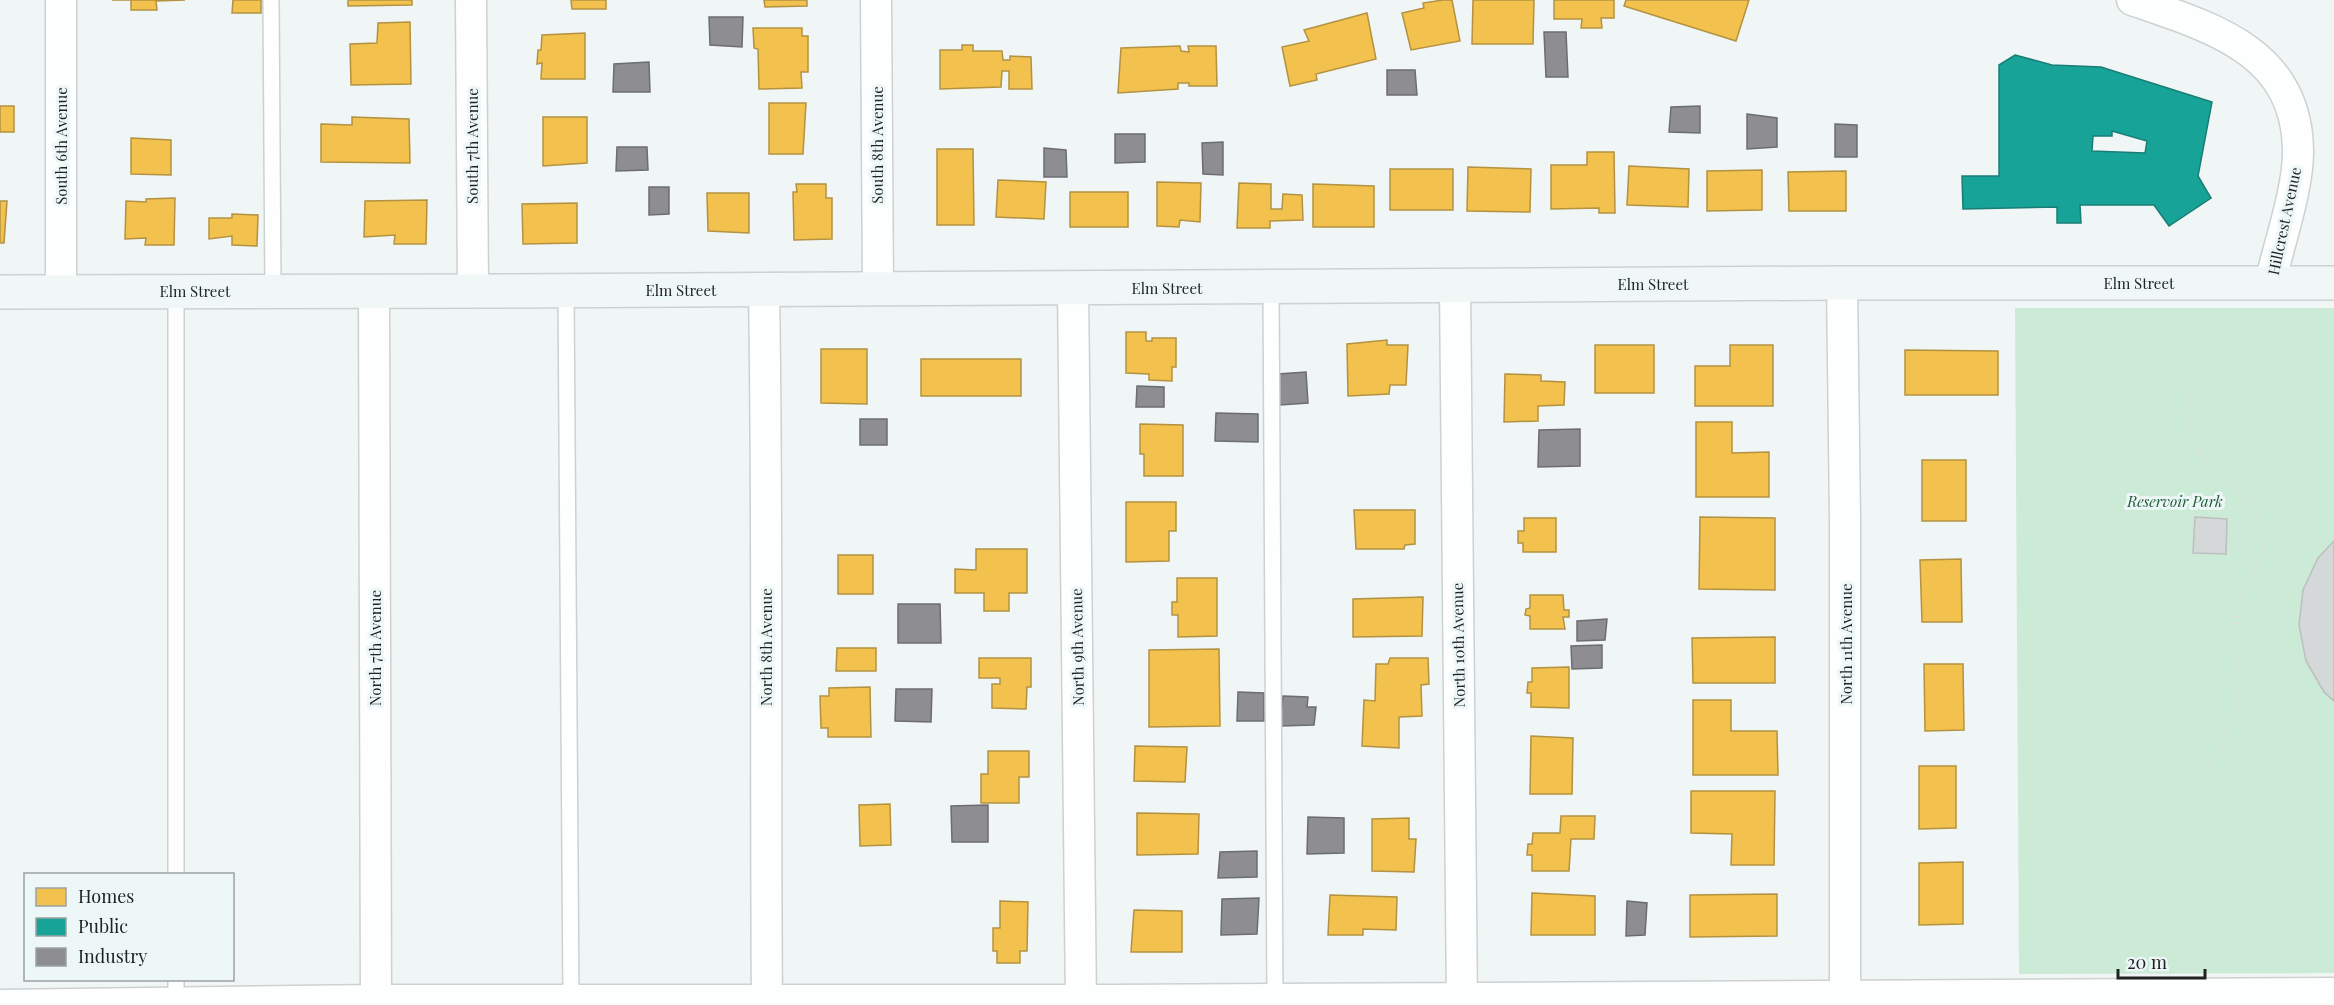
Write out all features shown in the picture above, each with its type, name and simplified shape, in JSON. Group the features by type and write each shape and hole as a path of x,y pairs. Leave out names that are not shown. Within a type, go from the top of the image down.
{"street":[{"name":"South 6th Avenue","path":"61,0 61,292"},
{"name":"South 7th Avenue","path":"471,0 473,291"},
{"name":"South 8th Avenue","path":"876,0 878,289"},
{"name":"Hillcrest Avenue","path":"2132,0 2183,17 2235,41 2260,60 2284,89 2292,111 2298,149 2295,184 2270,283"},
{"name":"Elm Street","path":"0,292 1842,283 2334,283"},
{"name":"North 11th Avenue","path":"1842,283 1846,545 1845,1001"},
{"name":"North 10th Avenue","path":"1455,286 1462,1002"},
{"name":"North 9th Avenue","path":"1073,288 1081,1003"},
{"name":"North 8th Avenue","path":"764,290 767,1002"},
{"name":"North 7th Avenue","path":"374,291 376,1003"},
{"path":"0,1005 176,996 376,1003 571,1001 1081,1003 1275,999 1462,1002 2225,999 2334,993"}],"lane":[{"path":"272,0 273,291"},
{"path":"1271,287 1275,999"},
{"path":"567,291 571,1001"},
{"path":"176,292 176,873"}],"path":[{"path":"2189,393 2190,444 2226,477 2266,532 2260,560 2236,610 2234,645 2240,677 2236,709 2209,770"}],"green space":[{"name":"Reservoir Park","path":"2015,308 2334,308 2334,973 2019,974"}],"building: Homes":[{"path":"131,0 185,0 156,1 157,10 131,10"},
{"path":"233,0 261,0 261,13 232,13"},
{"path":"348,0 412,0 412,5 348,6"},
{"path":"571,0 606,0 606,9 572,9"},
{"path":"764,0 807,0 807,6 765,7"},
{"path":"1452,0 1460,41 1411,50 1402,13 1424,8 1423,3"},
{"path":"1473,0 1534,0 1533,44 1472,44"},
{"path":"1554,0 1614,0 1614,18 1601,18 1602,28 1581,28 1582,19 1554,19"},
{"path":"1626,0 1749,0 1736,41 1624,6"},
{"path":"1367,13 1376,59 1316,74 1317,80 1290,86 1282,47 1309,41 1304,30"},
{"path":"410,22 411,84 351,85 350,44 377,43 378,23"},
{"path":"753,28 802,28 802,36 808,36 808,72 801,72 802,88 759,89 758,49 754,48"},
{"path":"585,33 585,79 541,79 542,63 537,64 542,35"},
{"path":"962,45 973,45 973,51 1002,51 1003,60 1010,60 1010,56 1031,57 1032,89 1009,89 1009,71 1002,71 1001,87 940,89 940,50 962,50"},
{"path":"1180,46 1181,51 1189,52 1188,46 1216,46 1217,86 1189,86 1189,83 1178,83 1178,89 1118,93 1121,48"},
{"path":"769,103 806,103 803,154 769,154"},
{"path":"0,106 14,106 14,132 0,132"},
{"path":"352,117 409,119 410,163 321,162 321,124 352,125"},
{"path":"543,117 587,117 587,163 543,166"},
{"path":"131,138 171,140 171,175 131,174"},
{"path":"937,149 973,149 974,225 937,225"},
{"path":"1587,152 1614,152 1615,213 1599,213 1599,208 1551,209 1551,165 1587,165"},
{"path":"1629,166 1689,169 1688,207 1627,205"},
{"path":"1468,167 1531,169 1530,212 1467,211"},
{"path":"1390,169 1453,169 1453,210 1390,210"},
{"path":"1762,170 1762,210 1707,211 1707,171"},
{"path":"1846,171 1846,211 1789,211 1788,172"},
{"path":"998,180 1046,182 1044,219 996,217"},
{"path":"1157,182 1201,183 1200,222 1180,220 1179,227 1157,226"},
{"path":"1239,183 1271,184 1271,209 1282,209 1283,194 1302,195 1303,220 1270,221 1270,228 1237,228"},
{"path":"796,184 826,184 826,198 832,198 832,239 794,240 793,192 797,192"},
{"path":"1313,184 1374,186 1374,227 1313,227"},
{"path":"1070,192 1128,192 1128,227 1070,227"},
{"path":"707,193 749,193 749,233 708,231"},
{"path":"175,198 174,245 145,245 146,238 125,239 126,201 146,202 146,199"},
{"path":"427,200 426,244 394,244 395,235 364,237 365,201"},
{"path":"0,201 7,201 4,243 0,243"},
{"path":"577,203 577,243 523,244 522,204"},
{"path":"232,214 258,215 257,246 232,245 232,236 209,239 209,218 232,218"},
{"path":"1126,332 1146,332 1146,341 1152,341 1152,338 1176,338 1176,367 1172,367 1172,381 1149,380 1149,374 1126,373"},
{"path":"1387,340 1387,345 1408,345 1406,385 1390,385 1389,394 1348,396 1347,344"},
{"path":"1595,345 1654,345 1654,393 1595,393"},
{"path":"1730,345 1773,345 1773,406 1695,406 1695,366 1730,366"},
{"path":"821,349 867,349 867,404 821,403"},
{"path":"1905,350 1998,351 1998,395 1905,395"},
{"path":"921,359 1021,359 1021,396 921,396"},
{"path":"1505,374 1541,375 1541,381 1565,382 1564,405 1538,406 1538,421 1504,422"},
{"path":"1696,422 1732,422 1732,453 1769,452 1769,497 1696,497"},
{"path":"1140,424 1183,425 1183,476 1144,476 1144,454 1140,454"},
{"path":"1922,460 1966,460 1966,521 1922,521"},
{"path":"1126,502 1176,502 1176,531 1169,531 1169,561 1126,562"},
{"path":"1354,510 1415,510 1415,544 1405,545 1404,549 1356,549"},
{"path":"1700,517 1775,518 1775,590 1699,589"},
{"path":"1524,518 1556,518 1556,552 1523,552 1523,543 1518,543 1518,531 1524,531"},
{"path":"976,549 1027,549 1027,593 1009,593 1009,611 984,611 984,593 955,593 955,569 976,570"},
{"path":"838,555 873,555 873,594 838,594"},
{"path":"1961,559 1962,622 1922,622 1920,560"},
{"path":"1177,578 1217,578 1217,636 1178,637 1178,615 1172,615 1172,602 1177,602"},
{"path":"1530,595 1563,595 1564,610 1569,610 1569,617 1563,617 1565,629 1530,629 1530,616 1525,615 1526,609 1530,608"},
{"path":"1423,597 1422,636 1353,637 1353,599"},
{"path":"1775,637 1775,683 1693,683 1692,638"},
{"path":"837,648 876,648 876,671 836,671"},
{"path":"1219,649 1220,726 1149,727 1149,650"},
{"path":"979,658 1031,658 1031,687 1027,687 1026,709 992,708 992,684 1000,684 1000,678 979,678"},
{"path":"1390,658 1428,658 1429,684 1421,685 1422,716 1399,717 1399,748 1362,746 1364,700 1375,701 1376,664 1388,664"},
{"path":"1924,664 1963,664 1964,730 1925,731"},
{"path":"1569,667 1569,708 1531,707 1531,693 1527,693 1528,682 1532,682 1532,668"},
{"path":"870,687 871,737 828,737 828,728 821,728 820,696 829,696 829,688"},
{"path":"1693,700 1731,700 1731,731 1777,731 1778,775 1693,775"},
{"path":"1531,736 1573,738 1572,794 1530,794"},
{"path":"1135,746 1187,747 1185,782 1134,781"},
{"path":"988,751 1029,751 1029,777 1019,777 1019,803 981,803 981,774 988,774"},
{"path":"1919,766 1956,766 1956,828 1919,829"},
{"path":"1691,791 1775,791 1774,865 1731,865 1732,834 1691,833"},
{"path":"890,804 891,845 860,846 859,805"},
{"path":"1137,813 1199,814 1198,854 1137,855"},
{"path":"1561,816 1595,816 1594,839 1571,839 1569,871 1532,871 1532,855 1527,855 1528,844 1532,844 1533,833 1560,833"},
{"path":"1409,818 1409,839 1416,839 1414,872 1372,871 1372,819"},
{"path":"1963,862 1963,924 1919,925 1919,863"},
{"path":"1532,893 1595,896 1595,935 1531,935"},
{"path":"1777,894 1777,936 1690,937 1690,895"},
{"path":"1330,895 1397,897 1396,930 1363,929 1363,935 1328,935"},
{"path":"1000,901 1028,902 1027,951 1020,951 1020,963 997,963 997,951 993,951 993,928 1000,928"},
{"path":"1134,910 1182,911 1182,952 1131,952"}],"building: Public":[{"path":"2015,55 2052,65 2101,67 2212,102 2198,176 2211,198 2169,226 2154,205 2080,205 2081,223 2057,223 2057,207 1963,209 1962,176 1999,176 1999,65","holes":["2112,131 2147,141 2145,153 2092,151 2093,136 2112,136"]}],"building: Industry":[{"path":"709,17 743,17 742,47 710,45"},
{"path":"1544,32 1566,32 1568,77 1546,77"},
{"path":"649,62 650,92 613,92 614,64"},
{"path":"1387,70 1415,70 1417,95 1387,95"},
{"path":"1700,106 1700,133 1669,132 1671,107"},
{"path":"1747,114 1777,118 1777,147 1747,149"},
{"path":"1835,124 1857,125 1857,157 1835,157"},
{"path":"1115,134 1145,134 1145,162 1115,163"},
{"path":"1223,142 1223,175 1203,174 1202,143"},
{"path":"617,147 647,147 648,170 616,171"},
{"path":"1044,148 1066,150 1067,177 1044,177"},
{"path":"649,187 669,187 669,214 649,215"},
{"path":"1306,372 1308,403 1280,405 1278,374"},
{"path":"1137,386 1164,387 1164,407 1136,407"},
{"path":"1216,413 1258,414 1258,442 1215,441"},
{"path":"860,419 887,419 887,445 860,445"},
{"path":"1580,429 1580,466 1538,467 1539,430"},
{"path":"898,604 940,604 941,643 898,643"},
{"path":"1607,619 1605,640 1577,641 1577,621"},
{"path":"1602,645 1602,668 1572,669 1571,646"},
{"path":"896,689 932,689 931,722 895,721"},
{"path":"1238,692 1264,693 1264,721 1237,721"},
{"path":"1283,696 1308,697 1307,707 1316,707 1314,725 1280,726"},
{"path":"988,805 988,842 952,842 951,806"},
{"path":"1308,817 1344,818 1344,853 1307,854"},
{"path":"1257,851 1257,877 1218,878 1220,852"},
{"path":"1259,898 1257,934 1221,935 1222,899"},
{"path":"1627,901 1647,903 1645,935 1626,936"}],"building: Other":[{"path":"2195,517 2227,519 2226,554 2193,553"},
{"path":"2334,541 2334,701 2324,692 2306,661 2299,625 2303,590 2318,558"}]}
